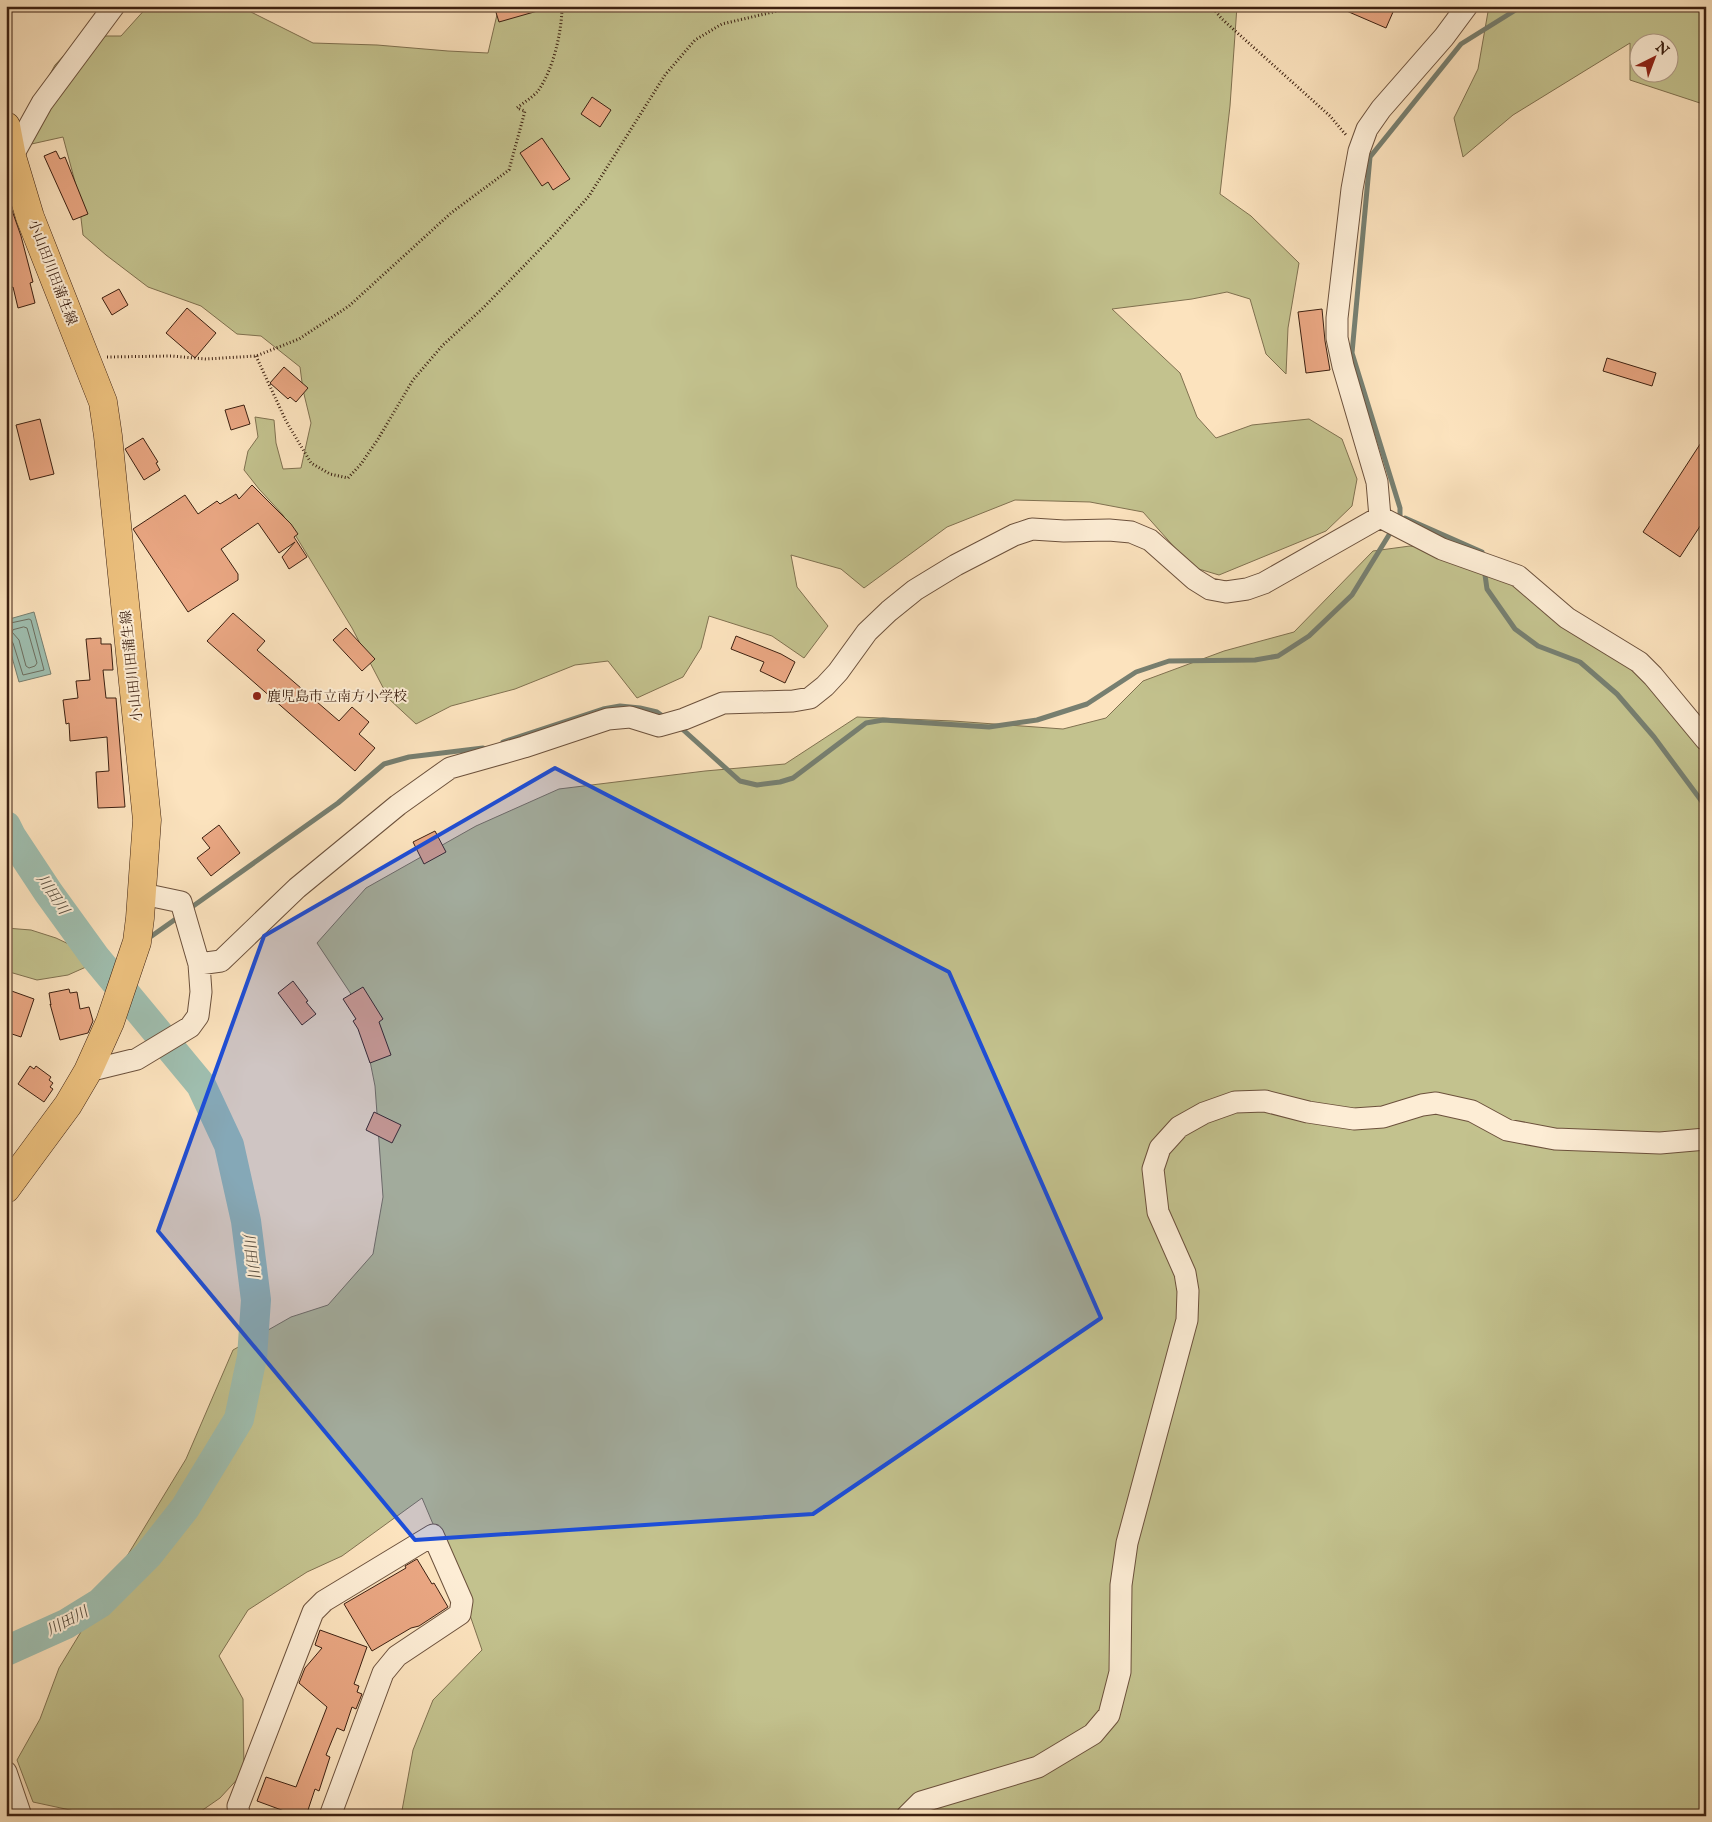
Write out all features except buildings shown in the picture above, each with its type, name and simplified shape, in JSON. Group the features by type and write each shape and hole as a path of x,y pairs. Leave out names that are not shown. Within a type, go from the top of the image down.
{"main road":[{"name":"小山田川田蒲生線","path":"6,126 12,157 30,217 103,402 147,820 143,894 137,942 110,1022 88,1071 68,1105 6,1189"}],"street":[{"path":"12,157 42,103 114,6"},
{"path":"1467,6 1444,37 1381,108 1367,129 1359,151 1352,189 1337,318 1337,338 1346,375 1391,523 1442,549 1518,576 1568,618 1639,662 1706,740"},
{"path":"199,964 220,961 296,888 398,805 450,768 514,750 608,719 630,717 659,726 684,719 723,702 793,701 810,698 826,686 867,632 889,611 916,590 956,564 990,546 1032,529 1131,532 1150,540 1194,578 1210,589 1226,592 1264,584 1391,523"},
{"path":"88,1071 137,1059 190,1028 198,1016 201,992 199,964 180,902 143,894"},
{"path":"907,1816 921,1802 1038,1767 1094,1734 1108,1715 1120,1672 1121,1584 1127,1544 1187,1320 1188,1291 1184,1273 1158,1212 1153,1170 1160,1148 1179,1127 1204,1113 1235,1102 1265,1101 1308,1112 1354,1119 1383,1117 1422,1105 1436,1103 1472,1111 1507,1130 1555,1139 1660,1143 1706,1138"},
{"path":"239,1816 238,1806 313,1612 324,1601 433,1535 462,1601 460,1614 397,1656 383,1673 330,1816"},
{"path":"6,1772 21,1816"}],"path":[{"path":"86,357 172,356 206,359 256,356 299,339 349,306 451,213 509,170 525,111 517,108 537,92 548,74 562,24 562,6"},
{"path":"256,356 286,421 311,463 330,474 348,478 361,464 378,439 414,380 442,346 483,308 589,196 665,75 695,40 722,24 790,8 812,6"},
{"path":"1211,6 1222,19 1330,116 1359,151"}],"highlighted area":[{"path":"555,768 949,972 1101,1318 813,1514 415,1540 158,1231 264,936"}],"shaded area":[{"path":"148,6 239,6 313,43 377,45 488,53 499,6 1237,6 1230,106 1220,194 1251,216 1299,263 1288,328 1286,374 1266,354 1250,299 1227,292 1192,299 1112,309 1180,373 1197,417 1216,438 1252,425 1309,419 1342,439 1357,479 1352,506 1326,531 1219,575 1192,567 1143,512 1090,502 1015,500 947,527 864,588 841,569 791,555 797,587 828,626 804,658 772,636 709,616 701,648 683,677 637,698 608,661 575,665 515,689 451,706 416,724 389,699 352,628 283,515 244,470 248,451 258,437 255,417 274,420 276,443 283,469 301,468 311,423 300,367 261,336 237,334 201,306 148,287 106,255 83,235 78,193 63,137 27,145 32,107 55,65 82,36 121,36"},
{"path":"1489,6 1706,6 1706,105 1636,82 1680,82 1680,32 1630,32 1630,43 1513,115 1463,157 1454,118 1478,69"},
{"path":"1410,546 1489,558 1633,671 1706,737 1706,1816 401,1816 413,1750 433,1700 482,1650 463,1595 422,1498 342,1556 307,1572 248,1610 219,1656 243,1699 244,1772 220,1798 194,1816 98,1816 33,1802 17,1760 40,1719 59,1668 186,1459 233,1350 291,1317 328,1305 373,1254 383,1197 375,1086 359,1006 317,943 366,888 476,826 559,789 705,771 785,764 857,717 953,721 1063,729 1106,718 1143,681 1224,651 1294,632 1373,551"},
{"path":"6,928 31,930 56,938 79,949 86,967 68,975 37,980 6,971"}],"water":[{"path":"34,612 51,674 19,682 6,636 6,620"}],"waterway":[{"path":"1400,516 1400,508 1352,353 1370,157 1461,44 1522,6"},
{"path":"1405,518 1482,552"},
{"path":"680,727 740,781 757,785 793,778 866,723 883,720 989,727 1037,720 1087,704 1136,672 1169,661 1255,660 1278,656 1309,636 1352,595 1392,530"},
{"path":"1485,575 1487,589 1515,629 1538,646 1580,662 1617,694 1654,737 1706,807"},
{"path":"503,742 603,709 620,706 657,712 664,717"},
{"path":"189,909 338,803 384,764 409,757 483,748"},
{"name":"川田川","path":"6,826 48,892 95,957 201,1085 229,1145 246,1221 256,1300 252,1357 239,1419 185,1508 148,1555 100,1603 66,1624 6,1651"},
{"path":"146,940 180,916"},
{"path":"105,969 121,958"}],"place":[{"name":"鹿児島市立南方小学校","path":"257,696"}]}
